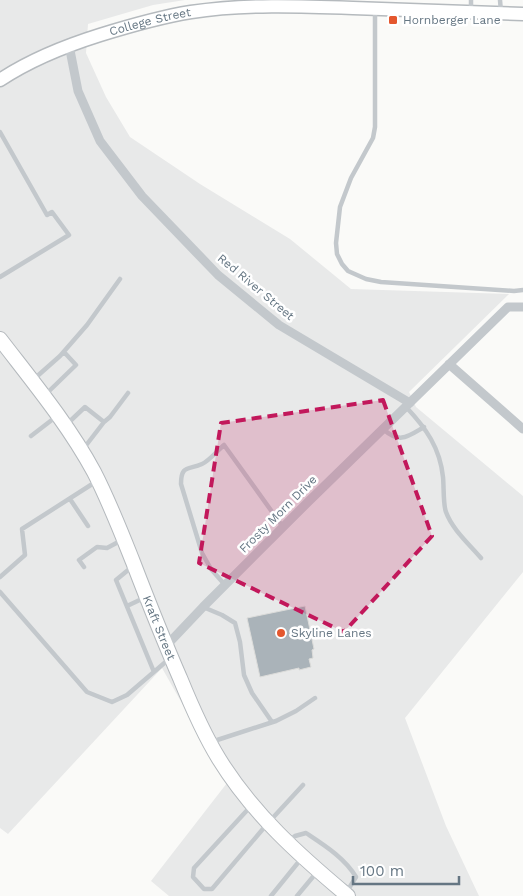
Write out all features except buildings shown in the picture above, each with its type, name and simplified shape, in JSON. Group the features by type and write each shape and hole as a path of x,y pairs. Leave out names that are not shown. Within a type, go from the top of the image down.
{"highway":[{"name":"Kraft Street","path":"0,339 62,421 98,480 186,693 220,760 252,805 268,823 302,857 347,895"}],"main road":[{"name":"College Street","path":"0,80 34,61 69,45 164,17 233,4 335,4 375,9 471,6 501,13 523,14"}],"street":[{"name":"Red River Street","path":"69,45 78,91 100,141 142,196 218,275 279,325 408,405"},
{"path":"408,405 508,306 523,307"},
{"path":"449,364 523,429"},
{"name":"Frosty Morn Drive","path":"169,652 203,607 408,405"}],"lane":[{"path":"500,0 501,13"},
{"path":"375,9 375,127 373,138 351,178 340,207 336,243 337,254 342,264 348,271 366,280 514,291 523,290"},
{"path":"0,132 47,215 52,212 68,235 2,276 0,269"},
{"path":"32,380 64,352 87,325 100,304 120,279"},
{"path":"44,396 76,365 64,352"},
{"path":"82,451 128,393"},
{"path":"408,405 432,439 442,464 444,509 456,530 481,558"},
{"path":"31,436 85,407 104,422"},
{"path":"384,429 390,435 400,439 424,427"},
{"path":"225,585 211,570 202,553 181,484 181,476 184,470 203,464 224,445 283,527"},
{"path":"0,577 25,555 22,529 98,480"},
{"path":"70,499 88,526"},
{"path":"84,568 79,560 98,547 107,548 123,539"},
{"path":"134,565 116,580 154,672"},
{"path":"0,592 87,692 112,702 127,695 154,672 169,652"},
{"path":"127,606 146,596"},
{"path":"203,607 222,615 235,624 240,642 244,675 252,693 272,722"},
{"path":"210,743 272,722 296,711 315,698"},
{"path":"252,805 194,868 193,877 204,889 212,889 303,785"},
{"path":"287,842 295,836 306,833 350,867 356,877 347,895"},
{"path":"271,896 302,857"},
{"path":"297,896 318,871"}],"highlighted area":[{"path":"383,400 432,536 344,632 199,563 221,423"}],"shaded area":[{"path":"0,0 185,0 153,5 88,24 86,53 106,97 130,137 200,184 290,239 351,289 509,294 409,392 416,407 523,496 523,572 405,718 446,826 479,896 169,896 151,881 227,783 162,668 8,834 0,828"}],"place":[{"name":"Hornberger Lane","path":"393,20"},
{"name":"Skyline Lanes","path":"281,633"}]}
